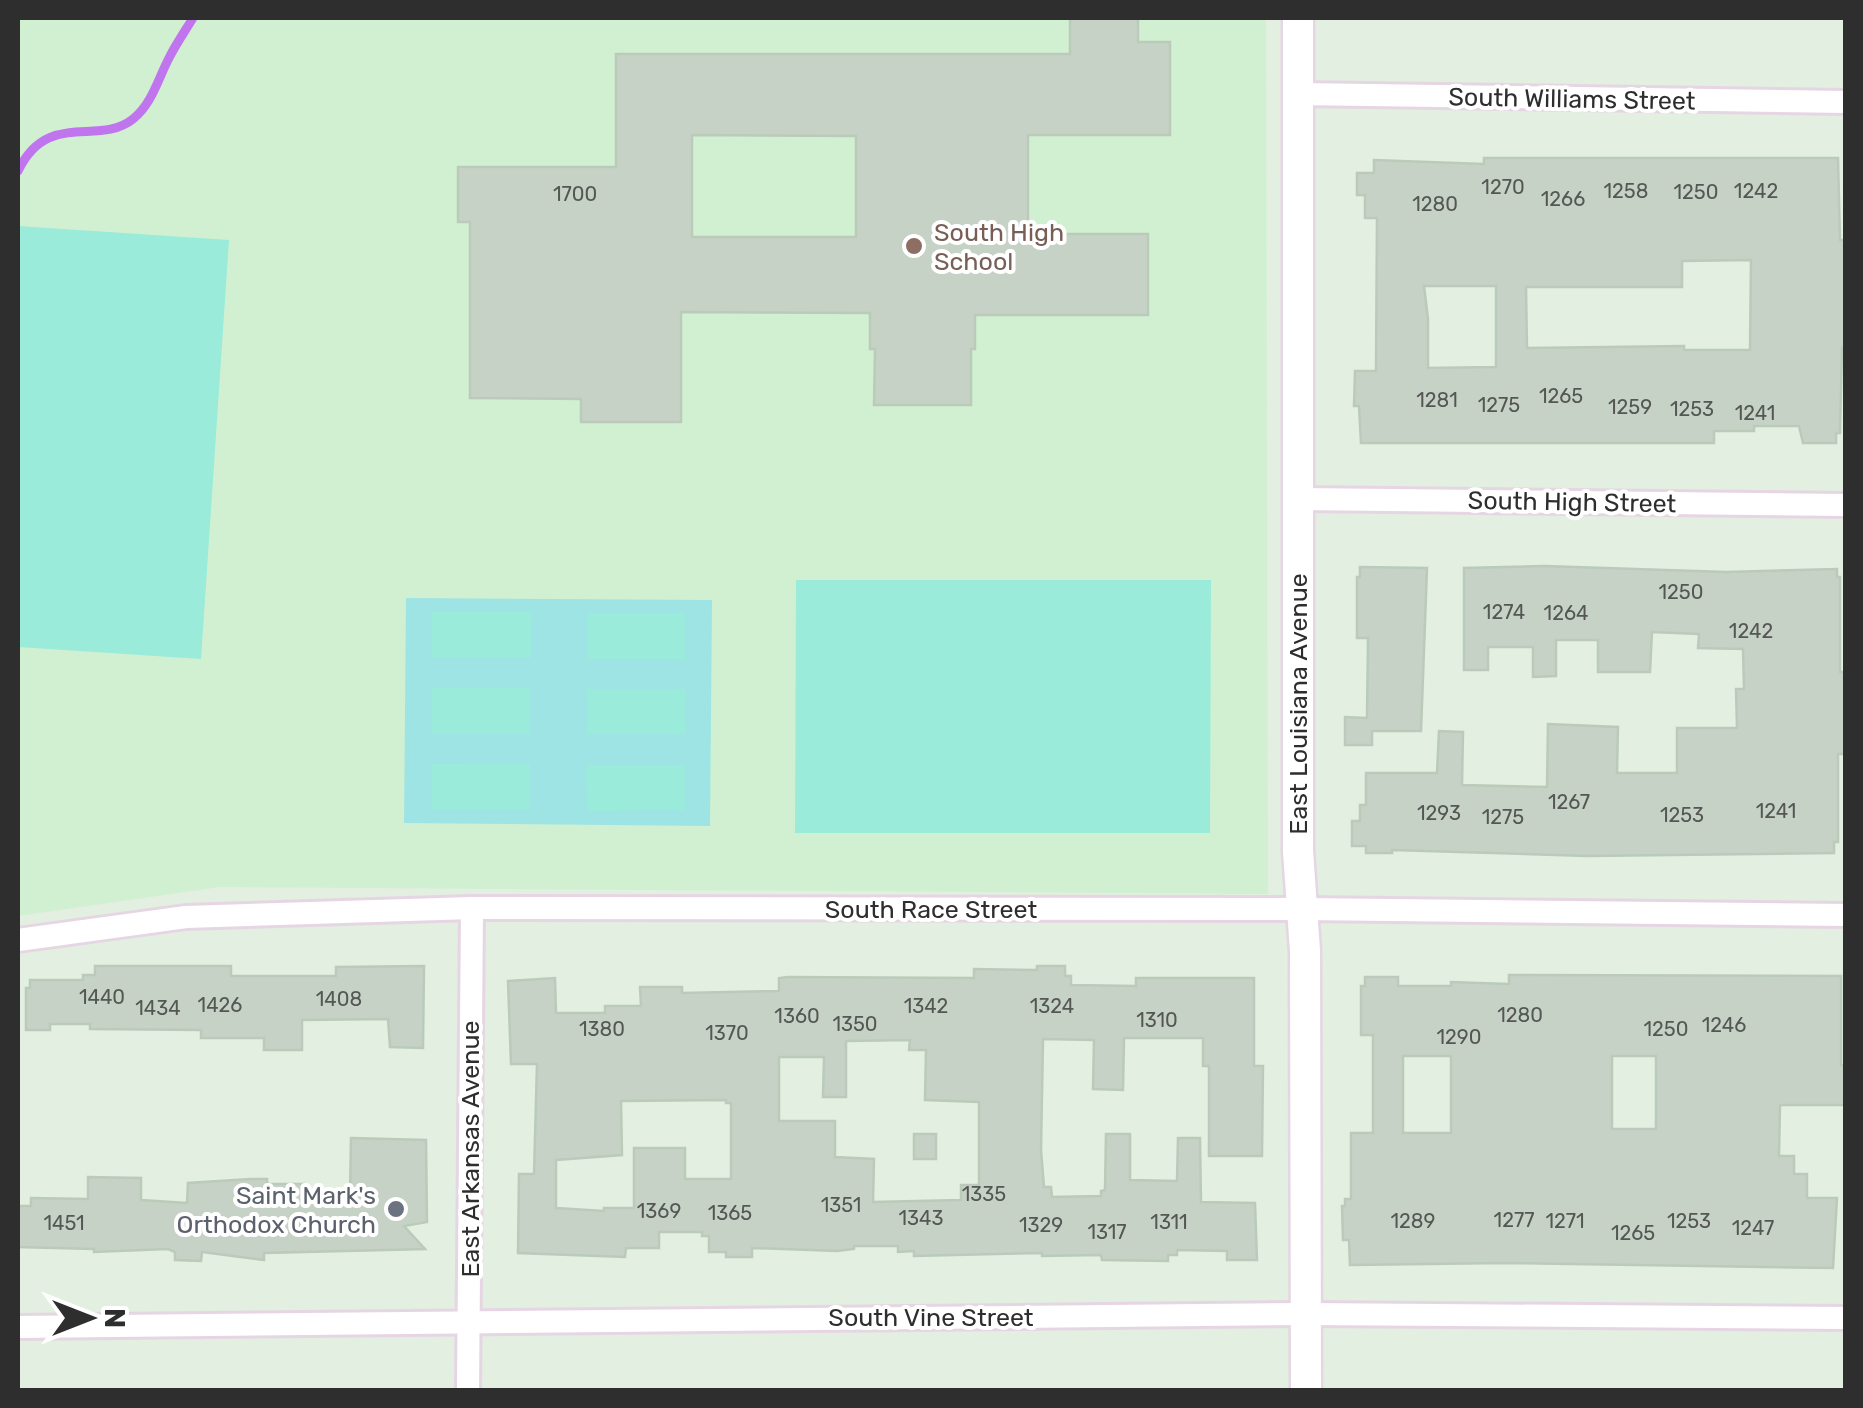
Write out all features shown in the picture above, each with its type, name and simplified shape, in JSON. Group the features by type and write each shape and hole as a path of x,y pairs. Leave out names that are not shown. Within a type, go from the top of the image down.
{"street":[{"name":"East Louisiana Avenue","path":"1298,18 1298,850 1305,951 1306,1390"},
{"name":"South Williams Street","path":"1298,94 1846,102"},
{"name":"South High Street","path":"1299,499 1846,504"},
{"name":"South Race Street","path":"18,940 186,917 472,908 1301,909 1846,915"},
{"name":"East Arkansas Avenue","path":"468,1390 472,908"},
{"name":"South Vine Street","path":"18,1327 1307,1314 1846,1318"}],"shaded area":[{"path":"18,18 1266,18 1268,894 220,887 18,916"},
{"path":"18,226 229,240 201,659 18,647"},
{"path":"796,580 1211,580 1210,833 795,833"},
{"path":"406,598 712,600 710,826 404,823"},
{"path":"432,612 531,612 531,658 432,658"},
{"path":"587,613 685,613 685,659 587,659"},
{"path":"432,688 530,688 530,734 432,734"},
{"path":"587,689 685,689 685,734 587,734"},
{"path":"530,763 530,809 432,809 432,764"},
{"path":"586,765 685,765 685,810 587,811"}],"building":[{"path":"1070,18 1138,18 1138,42 1170,42 1170,135 1028,135 1028,234 1148,234 1148,315 975,315 971,405 874,405 875,349 870,349 870,313 681,312 681,422 581,422 581,399 470,398 470,222 458,222 458,167 616,167 616,54 1070,54","holes":["692,135 856,136 856,237 692,237"]},
{"path":"1484,158 1838,158 1840,240 1846,240 1846,347 1842,347 1840,433 1836,433 1836,443 1803,443 1799,426 1754,426 1754,431 1714,431 1714,443 1361,443 1359,406 1354,406 1355,371 1376,371 1377,218 1365,218 1365,195 1357,195 1357,173 1374,173 1374,160 1484,164","holes":["1751,260 1750,350 1684,350 1684,346 1527,348 1526,287 1682,287 1682,261","1424,286 1496,286 1496,367 1428,368"]},
{"path":"1545,566 1726,572 1837,569 1840,672 1846,672 1846,754 1838,754 1838,842 1834,842 1834,853 1366,853 1366,846 1352,846 1352,821 1360,821 1360,805 1366,805 1366,773 1437,773 1439,731 1463,732 1462,785 1547,787 1548,724 1618,727 1617,773 1677,773 1677,728 1737,728 1736,689 1744,689 1743,649 1698,648 1699,634 1652,632 1650,672 1598,672 1598,640 1556,640 1556,676 1533,677 1533,647 1488,647 1488,670 1464,670 1464,568"},
{"path":"1360,567 1427,568 1421,731 1372,731 1372,745 1345,745 1345,717 1367,718 1368,638 1357,638"},
{"path":"95,966 231,966 231,976 336,976 336,967 424,966 423,1048 390,1047 388,1019 302,1020 302,1050 264,1050 264,1038 201,1038 201,1030 90,1029 90,1024 50,1024 50,1030 26,1030 26,988 30,988 30,980 83,980 83,975 95,975"},
{"path":"1037,966 1065,966 1065,976 1071,976 1071,985 1136,986 1136,978 1254,978 1254,1066 1263,1066 1262,1156 1209,1156 1209,1066 1203,1066 1203,1038 1124,1038 1123,1090 1093,1089 1094,1040 1043,1039 1041,1150 1044,1187 1051,1187 1052,1197 1101,1196 1105,1190 1106,1134 1130,1134 1130,1180 1177,1181 1178,1138 1200,1138 1201,1202 1255,1203 1257,1260 1227,1260 1227,1251 1177,1250 1177,1255 1168,1255 1168,1261 1102,1260 1101,1255 1042,1253 914,1256 914,1251 898,1252 898,1246 854,1246 837,1251 752,1248 752,1257 726,1257 726,1252 709,1252 709,1236 702,1236 702,1232 659,1232 659,1248 626,1248 625,1257 518,1253 519,1174 534,1174 537,1064 511,1064 508,981 555,978 556,1013 605,1013 605,1006 641,1006 640,987 682,987 682,993 779,991 779,978 788,977 974,978 974,969 1037,970","holes":["910,1040 909,1050 926,1050 925,1100 979,1102 979,1185 961,1185 961,1200 873,1202 874,1159 835,1157 835,1121 779,1121 779,1057 824,1057 823,1097 846,1097 846,1041","621,1101 731,1103 731,1179 685,1179 685,1148 634,1148 634,1208 556,1208 556,1160 622,1155"]},
{"path":"1509,975 1841,976 1841,1065 1846,1065 1846,1105 1780,1105 1779,1156 1794,1156 1794,1174 1807,1174 1807,1198 1837,1198 1833,1268 1350,1265 1349,1240 1343,1240 1342,1206 1345,1199 1351,1199 1351,1133 1373,1133 1373,1035 1361,1035 1361,986 1365,986 1365,977 1398,977 1398,986 1451,986 1451,982 1509,984","holes":["1403,1056 1451,1056 1451,1133 1403,1133","1612,1056 1656,1056 1656,1129 1612,1129"]},
{"path":"914,1134 936,1134 936,1159 914,1159"},
{"path":"351,1138 426,1140 427,1222 404,1226 425,1249 264,1253 264,1260 202,1252 201,1261 175,1260 175,1252 168,1249 94,1252 18,1247 18,1206 31,1206 31,1198 88,1199 88,1177 141,1178 141,1200 187,1203 188,1183 251,1179 267,1179 267,1184 304,1184 304,1193 309,1196 350,1195"}],"waterway":[{"path":"18,171 30,152 44,141 74,132 119,127 140,113 193,18"}],"place":[{"name":"South High School","path":"914,246"},
{"name":"Saint Mark's Orthodox Church","path":"396,1209"}]}
